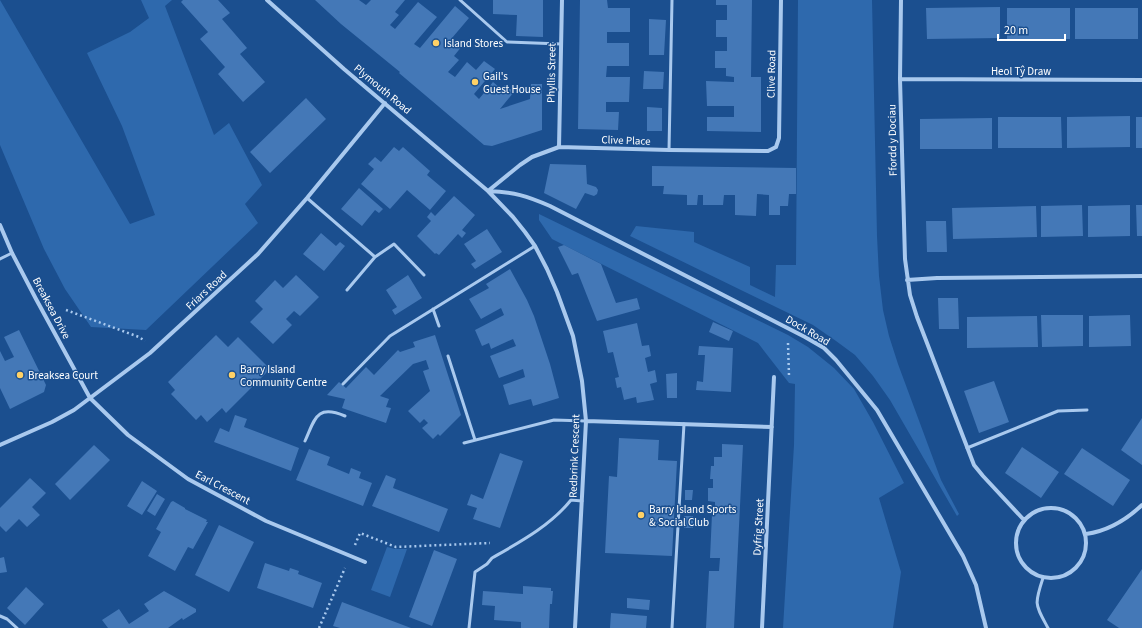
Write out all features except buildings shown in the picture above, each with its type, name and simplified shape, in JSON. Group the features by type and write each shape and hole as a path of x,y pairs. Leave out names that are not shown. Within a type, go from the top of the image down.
{"street":[{"name":"Plymouth Road","path":"267,0 344,69 386,103 488,191"},
{"name":"Phyllis Street","path":"559,147 562,0"},
{"name":"Clive Road","path":"776,147 780,138 781,0"},
{"name":"Ffordd y Dociau","path":"901,0 900,80 905,259 907,280 916,317 974,465 1024,520"},
{"name":"Heol Tŷ Draw","path":"900,80 1142,80"},
{"name":"Friars Road","path":"0,445 52,422 74,410 154,350 258,254 386,103"},
{"name":"Clive Place","path":"488,191 532,157 559,147 768,151 776,147"},
{"name":"Redbrink Crescent","path":"488,191 514,217 535,246 557,292 573,336 582,381 586,421 575,628"},
{"name":"Dock Road","path":"488,191 518,193 537,200 788,328 824,348 836,360 876,410 963,556 976,585 986,628"},
{"name":"Breaksea Drive","path":"0,225 12,253 90,398"},
{"path":"907,280 944,278 1142,276"},
{"name":"Dyfrig Street","path":"762,628 774,377"},
{"name":"Earl Crescent","path":"90,398 128,435 188,479 266,521 365,562"},
{"path":"586,421 772,427"},
{"path":"1086,534 1100,533 1117,524 1142,505"},
{"path":"1054,508 1064,510 1074,516 1081,524 1086,534 1087,547 1084,558 1077,568 1067,576 1055,579 1043,578 1032,573 1023,565 1017,554 1016,542 1018,530 1024,520 1033,513 1043,509 1054,508"}],"lane":[{"path":"460,0 507,42 561,44"},
{"path":"669,150 672,0"},
{"path":"307,198 375,257"},
{"path":"347,290 375,257 394,244 424,274"},
{"path":"344,384 390,336 535,246"},
{"path":"0,259 12,253"},
{"path":"433,309 439,326"},
{"path":"448,356 475,440"},
{"path":"967,448 1058,411 1087,410"},
{"path":"305,441 314,419 320,414 327,411 333,411 345,416"},
{"path":"464,443 554,420 586,421"},
{"path":"672,628 684,424"},
{"path":"469,628 475,572 487,564 492,558 552,520 571,500 582,501"},
{"path":"1043,578 1036,597 1037,608 1048,628"},
{"path":"0,616 7,619 17,628"}],"path":[{"path":"66,310 139,337 154,350"},
{"path":"788,328 789,383"},
{"path":"319,628 360,533 396,547 500,542 505,550"}],"shaded area":[{"path":"0,0 130,224 155,215 122,126 87,53 130,32 149,18 141,0 172,0 165,6 214,135 229,123 262,185 245,204 258,223 146,330 91,327 65,289 44,249 0,145"},
{"path":"798,0 872,0 877,236 879,276 883,310 898,364 941,480 959,514 957,516 890,400 873,376 855,355 813,325 630,236 636,226 694,232 694,242 750,267 750,285 775,297 776,265 796,265"},
{"path":"539,214 788,335 808,347 834,368 854,389 873,422 904,483 879,498 901,572 893,628 783,628 794,445 795,384 789,383 758,343 552,239 539,220"},
{"path":"387,547 407,549 390,597 371,590"}],"place":[{"name":"Island Stores","path":"436,43"},
{"name":"Gail's Guest House","path":"475,82"},
{"name":"Breaksea Court","path":"20,375"},
{"name":"Barry Island Community Centre","path":"232,375"},
{"name":"Barry Island Sports & Social Club","path":"641,515"}]}
